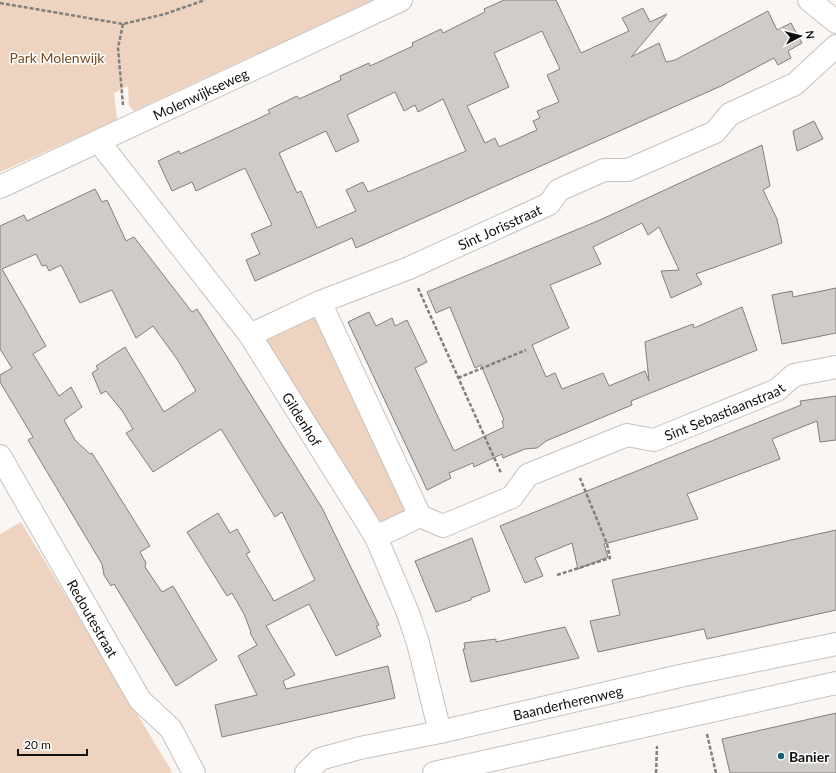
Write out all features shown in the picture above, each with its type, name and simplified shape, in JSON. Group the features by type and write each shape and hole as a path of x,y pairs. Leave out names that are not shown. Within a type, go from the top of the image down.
{"street":[{"name":"Molenwijkseweg","path":"0,187 401,0"},
{"path":"809,0 836,22"},
{"name":"Sint Jorisstraat","path":"250,335 320,302 409,268 550,204 559,190 604,170 628,170 715,132 730,114 795,84 836,46"},
{"name":"Gildenhof","path":"99,142 250,335 376,537 408,613 418,643 440,732"},
{"path":"320,302 420,516 443,526 512,497"},
{"name":"Sint Sebastiaanstraat","path":"512,497 528,475 627,435 654,440 777,390 794,375 836,366"},
{"name":"Redoutestraat","path":"0,456 140,700 171,729 194,773"},
{"path":"376,537 420,516"},
{"name":"Baanderherenweg","path":"306,773 320,759 360,748 440,732 620,689 836,644"},
{"path":"434,773 836,683"}],"path":[{"path":"0,3 123,24 165,14 205,0"},
{"path":"123,24 118,48 127,128"},
{"path":"409,268 512,497"},
{"path":"458,378 526,350"},
{"path":"556,575 610,558 608,544 578,475 561,462"},
{"path":"703,714 716,773"}],"green space":[{"name":"Park Molenwijk","path":"0,0 373,0 134,111 129,106 128,86 114,93 117,120 0,172"},
{"path":"313,313 318,316 413,514 378,530 280,368 265,338"},
{"path":"21,522 172,773 0,773 0,534"}],"building":[{"path":"504,0 556,0 581,53 629,31 622,18 643,8 650,22 667,14 631,57 659,43 666,62 675,60 768,11 777,30 791,23 802,43 788,51 791,58 778,65 774,58 721,86 356,248 352,238 255,281 246,260 260,254 251,234 272,225 245,168 196,191 192,182 172,191 158,161 179,151 180,154 249,123 270,113 268,110 297,96 299,99 341,80 340,76 369,63 370,66 413,46 412,43 441,29 443,33 485,12 484,9","holes":["542,31 560,69 547,75 559,102 537,111 540,118 533,121 537,130 499,147 495,138 485,143 467,106 509,87 494,53","395,92 404,111 415,105 418,112 443,99 466,151 368,192 363,182 346,190 356,211 317,228 301,191 297,193 279,153 326,131 336,152 359,141 347,115"]},
{"path":"814,121 823,139 797,151 793,131"},
{"path":"762,145 770,186 763,190 777,219 782,243 696,274 702,284 671,298 661,271 679,270 659,227 648,235 642,223 593,247 601,264 550,285 569,328 532,345 546,377 555,373 562,389 603,373 609,386 645,371 649,381 645,342 693,324 694,328 742,307 757,350 631,401 632,405 546,441 537,448 525,449 503,458 502,454 474,467 473,463 449,473 451,478 427,490 348,322 369,312 376,326 392,318 395,326 407,320 427,362 415,368 454,451 504,427 502,421 504,420 481,365 475,368 450,307 436,313 427,292 600,220"},
{"path":"95,189 102,202 107,200 126,241 134,237 192,312 197,309 322,508 379,625 376,626 381,636 336,656 309,604 266,626 295,675 283,681 286,689 388,666 395,698 222,737 215,705 257,695 238,656 257,645 250,633 251,632 244,614 232,593 227,596 187,532 218,513 230,533 237,529 250,552 246,554 274,601 315,580 282,512 275,517 221,429 153,472 126,433 133,429 123,412 106,391 101,394 92,373 98,369 96,366 125,347 164,412 196,391 177,359 153,326 136,338 112,290 80,303 61,265 49,271 46,265 42,266 36,254 2,269 46,346 33,354 59,396 71,387 82,407 64,420 75,440 90,454 92,453 150,546 140,552 146,563 145,567 162,592 173,586 217,660 176,686 114,584 111,586 104,575 102,564 28,440 33,437 0,382 0,375 12,368 0,349 0,226 24,215 27,221"},
{"path":"836,288 836,333 782,344 772,295 792,291 793,297"},
{"path":"836,396 836,440 820,442 817,421 772,439 780,459 687,494 698,519 604,544 608,557 578,569 572,543 535,558 543,576 525,583 500,526 801,405 800,401"},
{"path":"836,530 836,610 707,639 704,629 598,652 590,621 620,615 612,580"},
{"path":"472,538 490,591 471,598 471,600 436,612 415,561"},
{"path":"565,627 579,658 471,682 463,649 465,649 464,643 496,639 496,642"},
{"name":"Banier","path":"836,713 836,773 730,773 722,739"}],"place":[{"name":"Banier","path":"781,756"}]}
